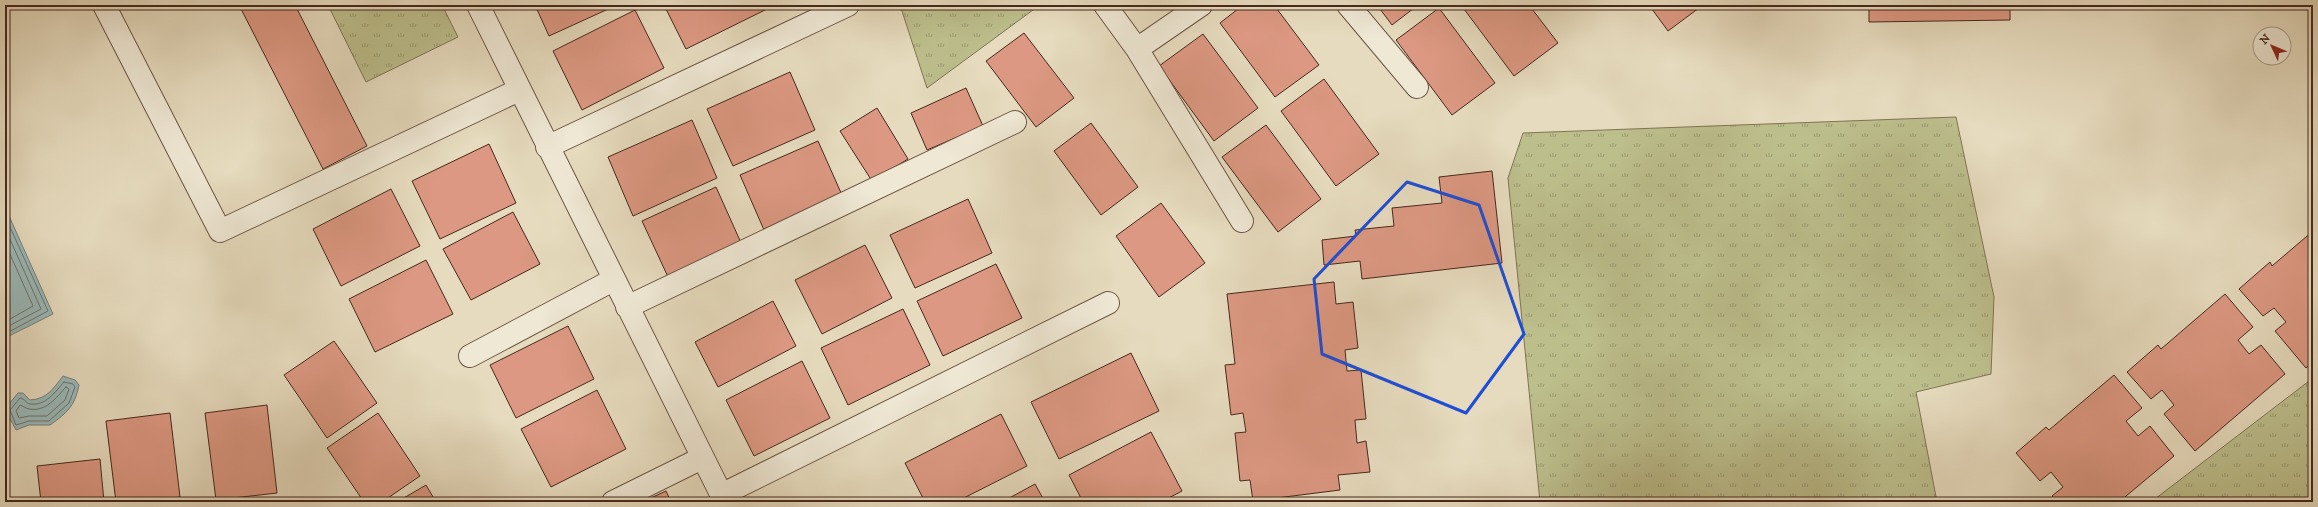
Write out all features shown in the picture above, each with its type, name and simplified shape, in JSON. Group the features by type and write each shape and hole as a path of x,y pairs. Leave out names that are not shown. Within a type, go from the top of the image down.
{"street":[{"path":"104,5 220,231 519,90"},
{"path":"478,5 547,147 723,499 1108,303"},
{"path":"547,147 848,5"},
{"path":"1105,5 1137,49 1242,221"},
{"path":"1137,49 1202,5"},
{"path":"1348,5 1417,88"},
{"path":"627,308 1015,122"},
{"path":"470,356 613,280"},
{"path":"613,502 702,458"}],"highlighted area":[{"path":"1407,182 1479,205 1524,334 1466,413 1322,354 1314,279"}],"green space":[{"path":"328,5 442,5 458,37 366,82"},
{"path":"900,5 1033,5 1037,7 927,88"},
{"path":"1956,117 1994,297 1991,374 1916,392 1937,502 1540,502 1508,178 1523,133"},
{"path":"2313,378 2313,502 2151,502"}],"water":[{"path":"5,207 53,314 5,338"},
{"path":"63,376 75,380 79,385 73,404 66,413 50,425 29,425 16,430 5,409 18,393 23,393 30,400 41,398 56,385"}],"building":[{"path":"239,5 295,5 367,146 323,169"},
{"path":"535,5 617,5 549,36"},
{"path":"664,5 766,5 767,9 686,49"},
{"path":"1243,5 1274,5 1319,65 1275,97 1220,23"},
{"path":"1377,5 1418,5 1392,25"},
{"path":"1461,5 1529,5 1558,43 1514,76"},
{"path":"1649,5 1703,5 1668,31"},
{"path":"1869,5 2010,5 2010,20 1869,22"},
{"path":"1439,8 1495,83 1452,115 1396,40"},
{"path":"635,10 664,68 582,110 553,51"},
{"path":"1024,33 1074,98 1036,127 986,61"},
{"path":"1203,34 1258,108 1214,141 1159,66"},
{"path":"790,72 815,130 733,166 707,109"},
{"path":"1324,79 1379,154 1336,186 1281,111"},
{"path":"966,88 983,126 927,150 911,113"},
{"path":"877,108 908,159 872,181 840,131"},
{"path":"692,120 717,178 633,216 608,157"},
{"path":"1091,123 1138,187 1101,215 1054,151"},
{"path":"1266,125 1321,199 1278,232 1222,157"},
{"path":"818,141 842,195 764,230 740,175"},
{"path":"489,144 516,203 440,239 412,181"},
{"path":"1492,171 1502,263 1362,279 1360,261 1324,265 1322,240 1356,236 1355,230 1394,226 1392,208 1442,203 1439,177"},
{"path":"716,187 742,245 669,279 642,221"},
{"path":"391,189 420,246 341,286 313,229"},
{"path":"968,199 992,253 915,288 890,235"},
{"path":"1161,203 1205,263 1159,297 1116,236"},
{"path":"513,212 540,264 471,300 443,249"},
{"path":"2313,231 2313,362 2306,368 2275,331 2286,322 2274,308 2263,316 2239,289 2270,262 2272,266"},
{"path":"865,245 892,298 822,334 795,280"},
{"path":"426,260 453,314 375,352 349,299"},
{"path":"996,264 1022,318 943,356 917,301"},
{"path":"1334,282 1336,304 1353,302 1358,348 1345,350 1347,371 1361,370 1366,419 1355,420 1357,443 1366,441 1370,472 1338,475 1340,490 1253,501 1250,480 1240,481 1235,433 1246,432 1243,413 1231,415 1225,365 1235,364 1227,294"},
{"path":"2225,294 2253,327 2238,340 2249,354 2261,345 2285,374 2195,451 2164,414 2174,405 2162,390 2151,399 2127,372 2158,345 2161,349"},
{"path":"773,301 796,346 718,387 695,342"},
{"path":"903,309 930,365 848,405 821,348"},
{"path":"568,326 594,379 516,418 490,365"},
{"path":"334,341 377,403 327,438 284,375"},
{"path":"1131,353 1159,411 1059,459 1031,402"},
{"path":"802,361 830,418 754,456 726,400"},
{"path":"2114,375 2142,408 2126,421 2138,436 2150,426 2174,456 2119,502 2058,502 2052,496 2063,487 2051,472 2040,481 2016,453 2046,427 2049,430"},
{"path":"597,390 626,449 551,487 521,429"},
{"path":"267,405 277,493 216,500 205,413"},
{"path":"170,413 180,497 138,502 116,502 106,421"},
{"path":"378,413 420,476 382,502 364,502 327,448"},
{"path":"1001,414 1027,466 956,502 925,502 905,463"},
{"path":"1151,432 1182,491 1161,502 1083,502 1069,475"},
{"path":"100,459 104,502 41,502 37,466"},
{"path":"5,462 10,502 5,502"},
{"path":"1035,484 1045,502 1002,502"},
{"path":"426,485 436,502 397,502"},
{"path":"666,491 671,502 642,502"}]}
